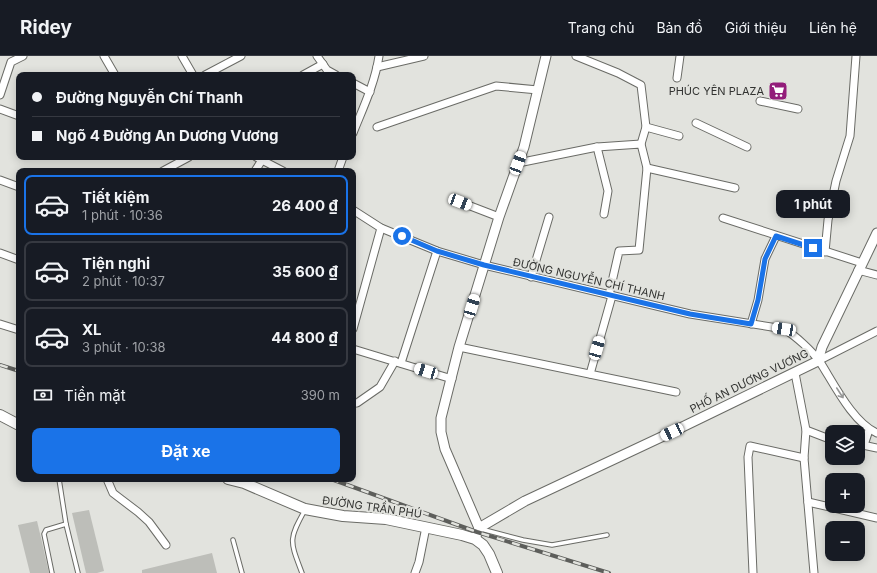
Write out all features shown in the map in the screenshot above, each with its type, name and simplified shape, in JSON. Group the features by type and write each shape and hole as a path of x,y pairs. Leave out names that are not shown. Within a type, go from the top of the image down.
{"main road":[{"path":"0,415 16,423"},
{"name":"ĐƯỜNG TRẦN PHÚ","path":"240,482 306,509 343,516 386,519 462,534 475,539 483,545 489,554 497,573"}],"street":[{"path":"0,95 11,62 23,56"},
{"path":"104,56 113,72"},
{"path":"182,56 191,72"},
{"path":"211,72 241,56"},
{"path":"317,56 326,70 330,72"},
{"path":"356,126 370,92 379,56"},
{"path":"377,67 424,56"},
{"path":"475,539 479,528 445,448 441,432 441,418 484,265 499,217 524,147 546,56"},
{"path":"576,56 618,73 641,85 646,127 641,144 646,168 639,250 619,251 610,296 590,374"},
{"path":"677,78 680,56"},
{"path":"825,252 828,220 836,181 850,136 856,56"},
{"path":"308,72 323,64"},
{"path":"356,85 370,92"},
{"path":"377,127 496,86 538,90"},
{"path":"760,101 798,109"},
{"path":"0,109 16,115"},
{"path":"696,123 747,147"},
{"path":"646,127 679,136"},
{"path":"518,163 596,147 641,144"},
{"path":"596,147 608,191 604,214"},
{"path":"169,168 183,160"},
{"path":"263,160 277,168"},
{"path":"646,168 735,188"},
{"path":"0,180 16,186"},
{"path":"460,202 499,217"},
{"name":"ĐƯỜNG NGUYỄN CHÍ THANH","path":"356,212 381,228 437,251 484,265 690,314 784,329 792,334 818,360 847,404 863,425 869,430"},
{"path":"531,277 549,217"},
{"path":"724,218 825,252 877,275"},
{"path":"356,318 381,228"},
{"name":"PHỐ AN DƯƠNG VƯƠNG","path":"479,528 525,501 795,373 818,360 822,347 877,233"},
{"path":"751,324 758,300 765,259 776,236"},
{"path":"357,403 380,387 398,362 437,251"},
{"path":"0,253 16,259"},
{"path":"0,324 16,329"},
{"path":"818,360 877,331"},
{"path":"460,347 676,392"},
{"path":"356,350 452,379"},
{"path":"795,373 806,430 804,458 814,573"},
{"path":"806,430 825,437"},
{"path":"865,438 869,430 877,433"},
{"path":"753,573 748,457 750,446 804,458"},
{"path":"865,446 877,448"},
{"path":"108,482 113,493 149,522 166,545"},
{"path":"808,502 877,518"},
{"path":"415,573 419,562 426,527"}],"lane":[{"path":"59,482 66,524 78,573"},
{"path":"302,573 293,548 292,537 295,528 306,509"},
{"path":"52,573 44,534 46,530 66,524"},
{"path":"479,528 523,540 552,545 607,535"},
{"path":"233,540 242,573"}],"building":[{"path":"89,510 104,571 97,573 86,573 72,513"},
{"path":"37,521 49,573 30,573 18,525"},
{"path":"212,553 217,573 142,573 142,570"}],"railway":[{"path":"0,365 16,370"},
{"path":"339,482 477,532 609,573"}],"place":[{"name":"PHÚC YÊN PLAZA","path":"778,91"}],"route":[{"path":"402,236 437,251 484,265 609,296 690,314 751,324 758,300 765,259 776,236 813,248"}]}
